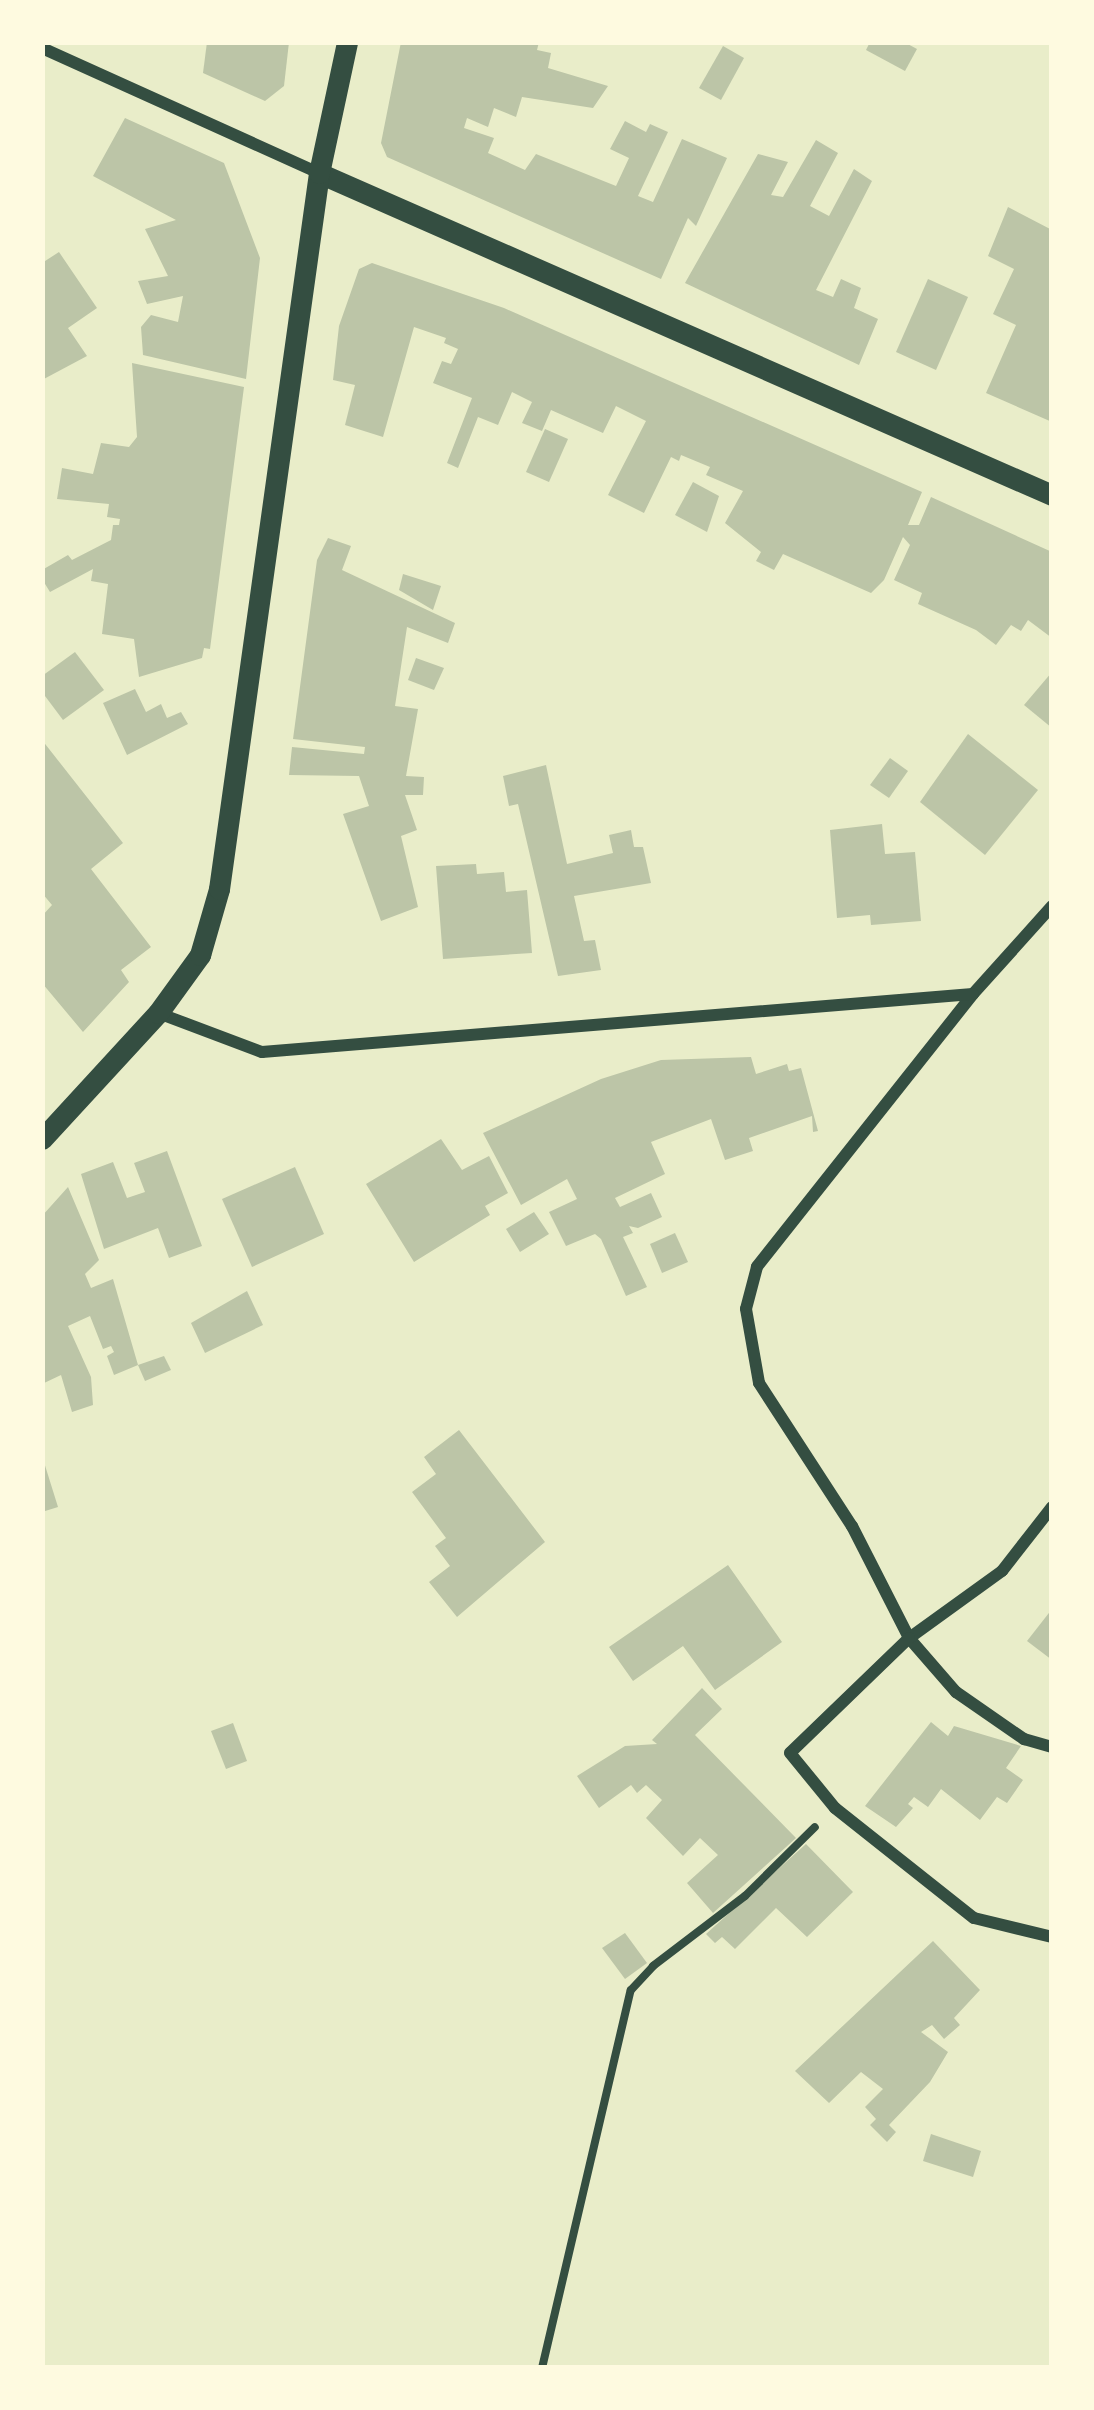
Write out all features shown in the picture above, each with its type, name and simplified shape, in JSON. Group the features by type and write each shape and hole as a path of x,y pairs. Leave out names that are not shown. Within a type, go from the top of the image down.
{"street":[{"path":"42,1139 158,1013 200,955 219,889 319,172 347,42"},
{"path":"42,48 1052,495"},
{"path":"1052,907 973,994 757,1267 746,1309 759,1383 852,1526 909,1639 956,1692 1024,1739 1052,1747"},
{"path":"158,1013 262,1052 973,994"},
{"path":"1052,1507 1002,1571 909,1639 790,1753 835,1808 974,1918 1052,1937"}],"path":[{"path":"542,2368 631,1990 653,1966 745,1896 835,1808"}],"building":[{"path":"207,42 289,42 284,86 265,101 203,73"},
{"path":"401,42 539,42 537,50 551,53 548,68 608,86 593,108 522,97 516,117 494,108 488,127 467,118 464,128 494,138 488,153 525,170 536,154 616,186 629,158 610,149 625,121 646,132 650,124 668,132 638,196 653,202 682,139 727,158 696,226 688,218 661,279 387,157 381,143"},
{"path":"870,42 904,42 917,49 905,71 866,50"},
{"path":"723,46 744,58 721,100 699,88"},
{"path":"125,118 224,163 260,258 246,379 143,355 141,327 151,315 178,322 183,296 147,304 138,281 168,276 145,229 176,220 93,176"},
{"path":"816,140 838,153 810,206 829,216 854,169 872,181 816,290 833,297 841,279 861,288 854,308 878,319 859,365 685,283 758,154 788,162 771,195 783,197"},
{"path":"1008,207 1052,230 1052,422 986,393 1016,325 993,314 1014,269 988,256"},
{"path":"59,252 97,308 68,328 87,356 42,380 42,263"},
{"path":"372,263 504,308 922,492 908,525 919,525 931,497 1052,552 1052,638 1028,620 1021,631 1011,625 996,645 976,630 918,604 922,593 894,580 910,545 903,537 884,580 871,593 783,554 774,570 756,561 761,552 725,523 743,491 706,475 710,467 681,455 679,461 671,457 644,513 608,495 646,421 616,406 603,433 551,410 542,431 522,423 532,402 512,392 498,425 478,417 458,468 447,463 472,398 433,383 442,361 451,364 458,349 444,343 446,338 414,327 383,437 345,425 355,385 333,380 339,326 359,269"},
{"path":"928,279 968,297 936,370 896,352"},
{"path":"132,363 244,387 210,649 204,648 202,658 139,677 134,639 102,634 108,584 91,581 93,569 50,592 42,579 42,570 68,555 72,560 111,540 113,525 119,525 120,519 107,517 109,504 57,499 62,468 93,474 101,443 129,447 137,437"},
{"path":"545,429 568,439 549,482 526,472"},
{"path":"693,482 719,496 707,532 675,515"},
{"path":"328,538 351,546 342,570 455,623 448,643 407,627 395,706 418,709 406,776 424,777 423,795 405,795 417,830 401,836 418,907 381,921 343,814 369,806 359,776 289,775 292,747 364,754 365,747 293,739 317,560"},
{"path":"403,574 441,586 433,610 399,590"},
{"path":"75,652 104,690 63,720 42,692 42,676"},
{"path":"416,658 444,668 434,690 408,680"},
{"path":"1052,672 1052,728 1024,705"},
{"path":"135,689 146,712 161,704 167,718 181,712 188,724 127,755 103,703"},
{"path":"968,734 1038,790 985,855 920,802"},
{"path":"42,740 123,843 91,869 151,947 121,970 129,982 83,1032 42,983 42,916 52,905 42,893"},
{"path":"890,758 908,771 889,798 870,785"},
{"path":"546,765 567,864 613,853 609,835 631,830 634,847 643,847 651,883 574,896 584,941 595,940 601,970 558,976 518,804 509,806 503,776"},
{"path":"882,824 885,854 915,852 921,921 871,925 870,915 837,918 830,830"},
{"path":"476,864 477,874 504,872 506,892 527,890 532,953 443,959 436,866"},
{"path":"751,1057 756,1074 787,1064 789,1071 801,1068 818,1131 813,1132 812,1116 749,1138 753,1151 725,1160 711,1119 651,1142 665,1174 615,1198 620,1207 651,1193 662,1217 638,1228 629,1226 633,1233 623,1237 647,1287 626,1296 595,1234 566,1246 549,1212 577,1199 567,1179 521,1205 483,1133 601,1079 661,1060"},
{"path":"441,1139 462,1170 489,1156 508,1193 485,1206 490,1215 414,1262 366,1184"},
{"path":"167,1151 202,1246 169,1258 158,1228 104,1249 81,1174 113,1162 127,1198 145,1192 134,1163"},
{"path":"295,1167 324,1234 252,1267 222,1199"},
{"path":"68,1187 99,1260 85,1274 91,1288 113,1279 138,1365 114,1375 107,1356 114,1352 111,1346 103,1349 90,1316 68,1326 91,1377 93,1405 72,1412 61,1375 42,1384 42,1216"},
{"path":"534,1212 549,1234 520,1252 506,1229"},
{"path":"675,1233 688,1262 662,1273 650,1244"},
{"path":"247,1291 263,1325 205,1353 191,1323"},
{"path":"164,1356 171,1370 145,1381 138,1365"},
{"path":"459,1430 545,1542 457,1617 429,1582 450,1566 435,1546 446,1538 412,1492 436,1474 424,1457"},
{"path":"42,1460 58,1507 42,1512"},
{"path":"728,1565 782,1642 715,1690 683,1646 633,1681 609,1647"},
{"path":"1052,1609 1052,1660 1027,1641"},
{"path":"702,1688 722,1709 695,1735 796,1838 713,1913 687,1883 718,1855 700,1838 683,1856 646,1818 662,1800 646,1785 637,1793 631,1785 599,1808 577,1776 625,1746 657,1744 652,1740"},
{"path":"931,1722 948,1736 954,1726 1021,1746 1006,1768 1023,1780 1007,1803 997,1797 980,1820 941,1789 928,1807 914,1797 908,1804 913,1808 896,1827 865,1806"},
{"path":"233,1723 247,1761 226,1769 211,1731"},
{"path":"806,1844 853,1892 807,1937 776,1908 735,1949 722,1937 715,1943 706,1934"},
{"path":"625,1933 647,1963 625,1979 602,1948"},
{"path":"933,1941 980,1990 954,2018 960,2025 944,2039 932,2025 921,2032 948,2052 930,2082 889,2125 896,2132 887,2142 870,2125 876,2119 865,2107 883,2089 861,2072 829,2103 795,2071"},
{"path":"931,2134 981,2151 973,2177 923,2161"}]}
